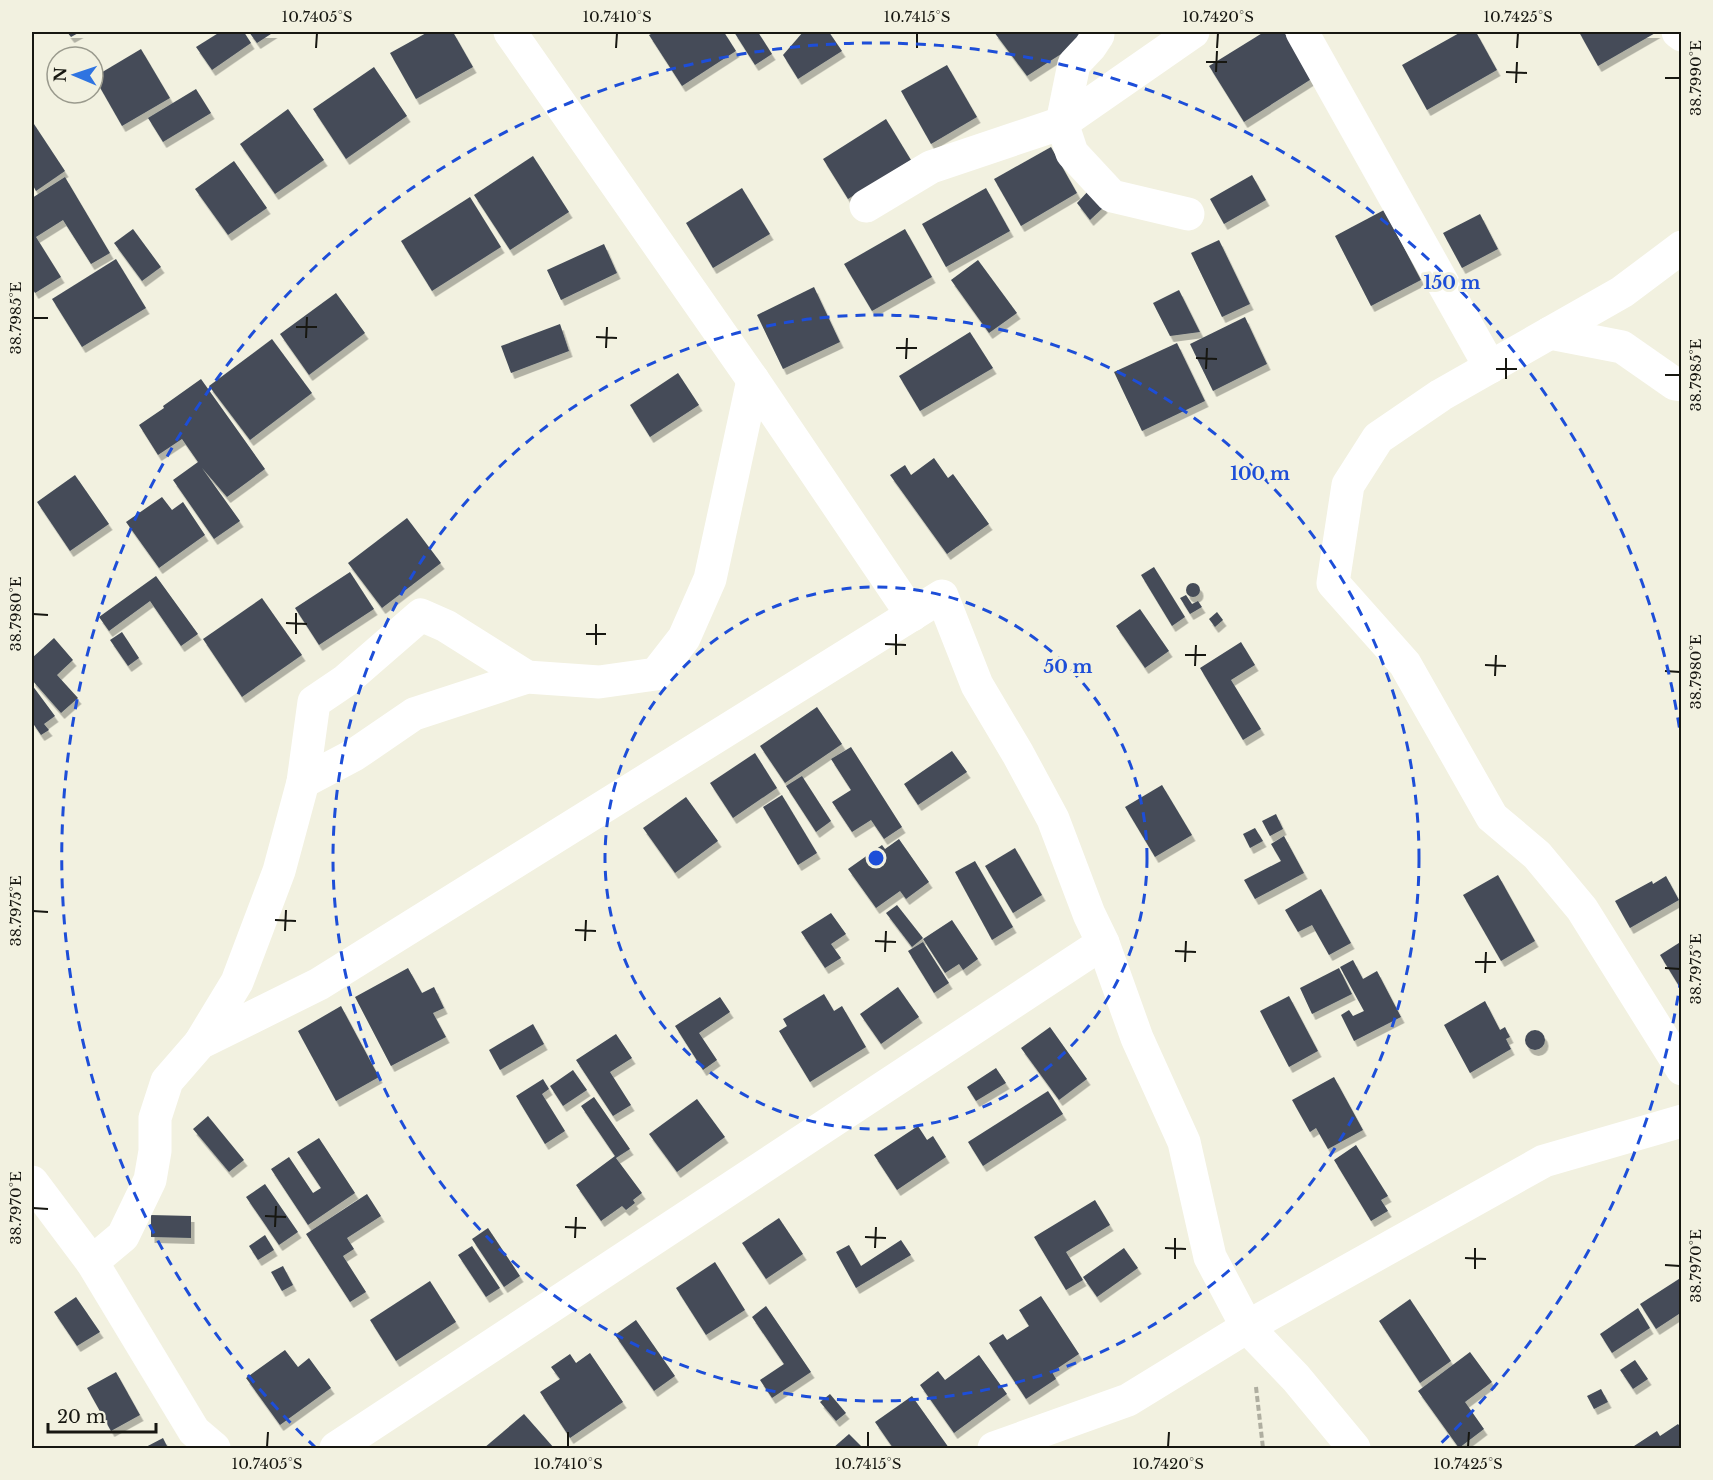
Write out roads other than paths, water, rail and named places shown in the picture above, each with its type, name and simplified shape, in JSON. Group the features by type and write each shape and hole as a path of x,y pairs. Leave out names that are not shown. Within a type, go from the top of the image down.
{"street":[{"path":"510,32 753,380 912,615"},
{"path":"1096,32 1098,35 1074,64 1062,123 1072,153 1112,196 1188,214"},
{"path":"866,206 931,167 1062,123 1193,32"},
{"path":"1302,32 1490,367"},
{"path":"1678,32 1682,35"},
{"path":"1682,247 1622,292 1441,395 1378,438 1348,485 1333,583 1404,664 1492,818 1537,855 1581,909 1682,1069"},
{"path":"1550,333 1622,348 1675,384 1682,385"},
{"path":"303,782 354,754 414,714 527,677 599,682 656,674 684,638 710,579 753,380"},
{"path":"200,1042 319,984 942,596 977,685 1053,819 1089,914 1103,944 1137,1038 1184,1142 1210,1257 1247,1327 1296,1378 1354,1449"},
{"path":"92,1262 123,1236 150,1180 155,1151 154,1118 167,1081 200,1042 237,982 279,871 303,782 314,702 345,681 421,615 446,626 527,677"},
{"path":"336,1449 1103,944"},
{"path":"994,1449 1128,1400 1247,1327 1544,1161 1682,1121"},
{"path":"32,1182 92,1262 194,1431 214,1449"}]}
